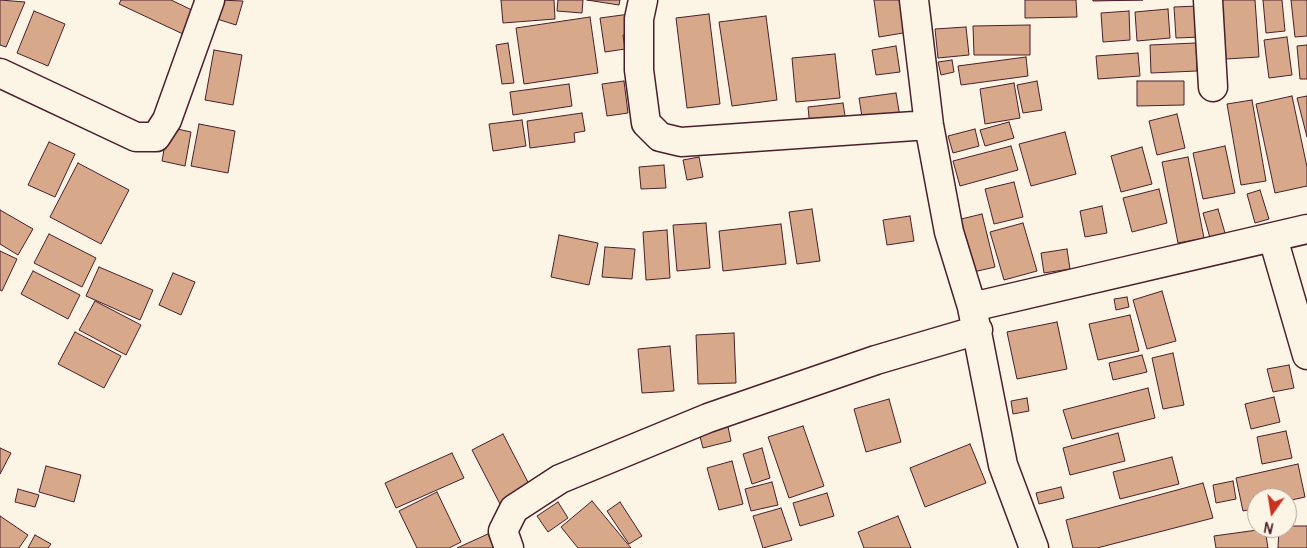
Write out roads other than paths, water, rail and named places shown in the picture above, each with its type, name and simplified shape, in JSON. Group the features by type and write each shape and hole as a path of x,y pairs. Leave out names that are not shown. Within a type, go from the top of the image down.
{"street":[{"path":"0,73 136,137 156,137 167,120 210,0"},
{"path":"643,0 639,19 640,70 646,123 660,138 681,142 929,125"},
{"path":"914,0 929,125 949,232 975,319 1003,465 1034,548"},
{"path":"1208,0 1213,87"},
{"path":"508,548 503,531 514,508 560,479 708,418 876,360 975,319 1307,229"},
{"path":"1273,238 1307,355"}]}
